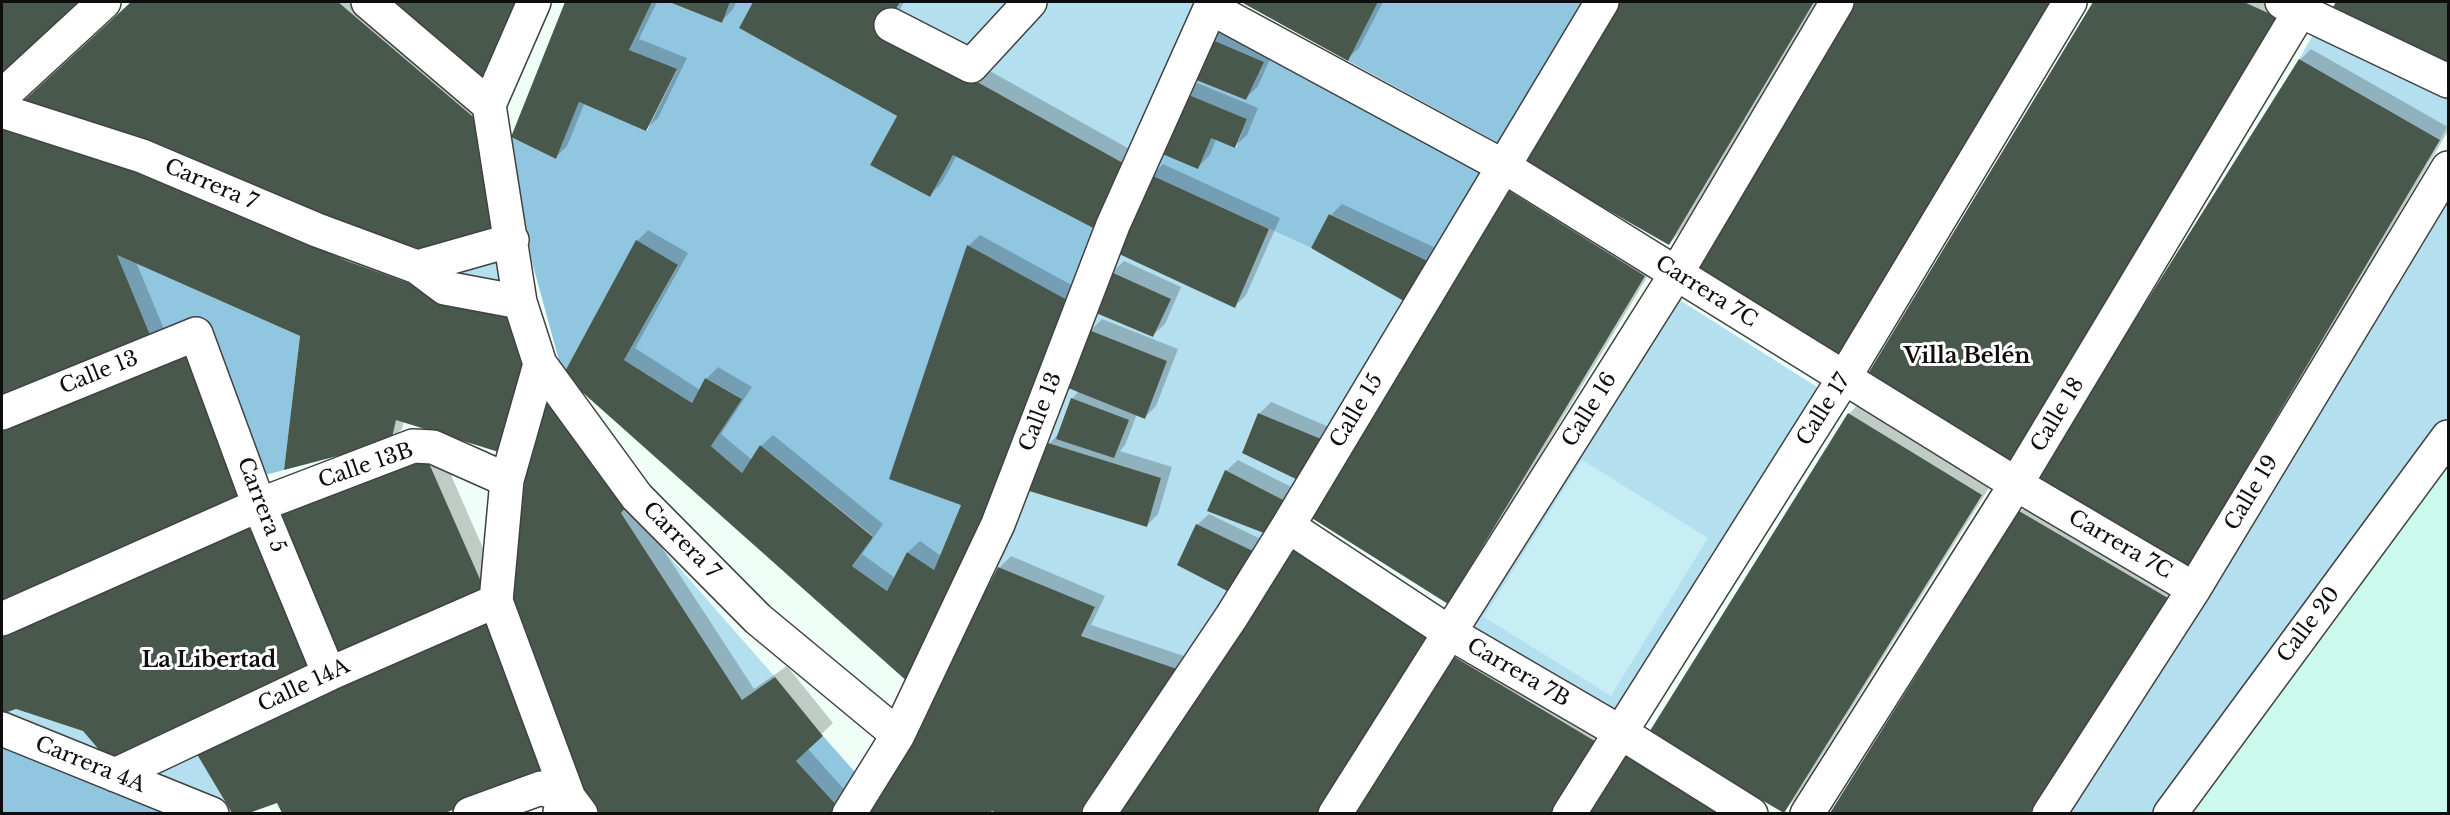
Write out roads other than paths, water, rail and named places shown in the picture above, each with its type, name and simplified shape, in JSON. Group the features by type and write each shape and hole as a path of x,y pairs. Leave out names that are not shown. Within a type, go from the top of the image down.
{"street":[{"path":"2,96 104,2"},
{"path":"368,2 489,105 534,2"},
{"path":"891,25 971,66 1030,2"},
{"name":"Calle 15","path":"1099,813 1232,616 1288,526 1602,2"},
{"name":"Calle 16","path":"1335,813 1676,274 1837,2"},
{"name":"Calle 17","path":"1569,813 1844,378 2070,2"},
{"name":"Carrera 7C","path":"1212,5 1503,166 2016,484 2194,589"},
{"name":"Calle 13","path":"849,813 898,735 998,524 1113,225 1212,5"},
{"path":"2291,6 2448,81"},
{"name":"Calle 18","path":"1807,813 2016,484 2291,6"},
{"name":"Carrera 7","path":"489,105 520,302 540,364 637,497 758,619 898,735"},
{"name":"Carrera 7","path":"2,111 142,156 317,230 417,267 445,288 520,302"},
{"name":"Calle 19","path":"2049,813 2194,589 2448,168"},
{"path":"417,267 512,240"},
{"name":"Calle 13","path":"2,413 196,333"},
{"name":"Carrera 5","path":"196,333 259,505 329,674"},
{"path":"540,364 507,480 496,601 570,808"},
{"name":"Calle 20","path":"2170,813 2448,437"},
{"name":"Calle 13B","path":"2,619 259,505 412,446 433,447 507,480"},
{"name":"Carrera 7B","path":"1288,526 1450,633 1620,732 1751,813"},
{"name":"Calle 14A","path":"115,775 329,674 496,601"},
{"name":"Carrera 4A","path":"2,729 212,813"},
{"path":"470,813 541,788 570,808"}],"district":[{"name":"Villa Belén","path":"1967,357"},
{"name":"La Libertad","path":"209,661"}]}
